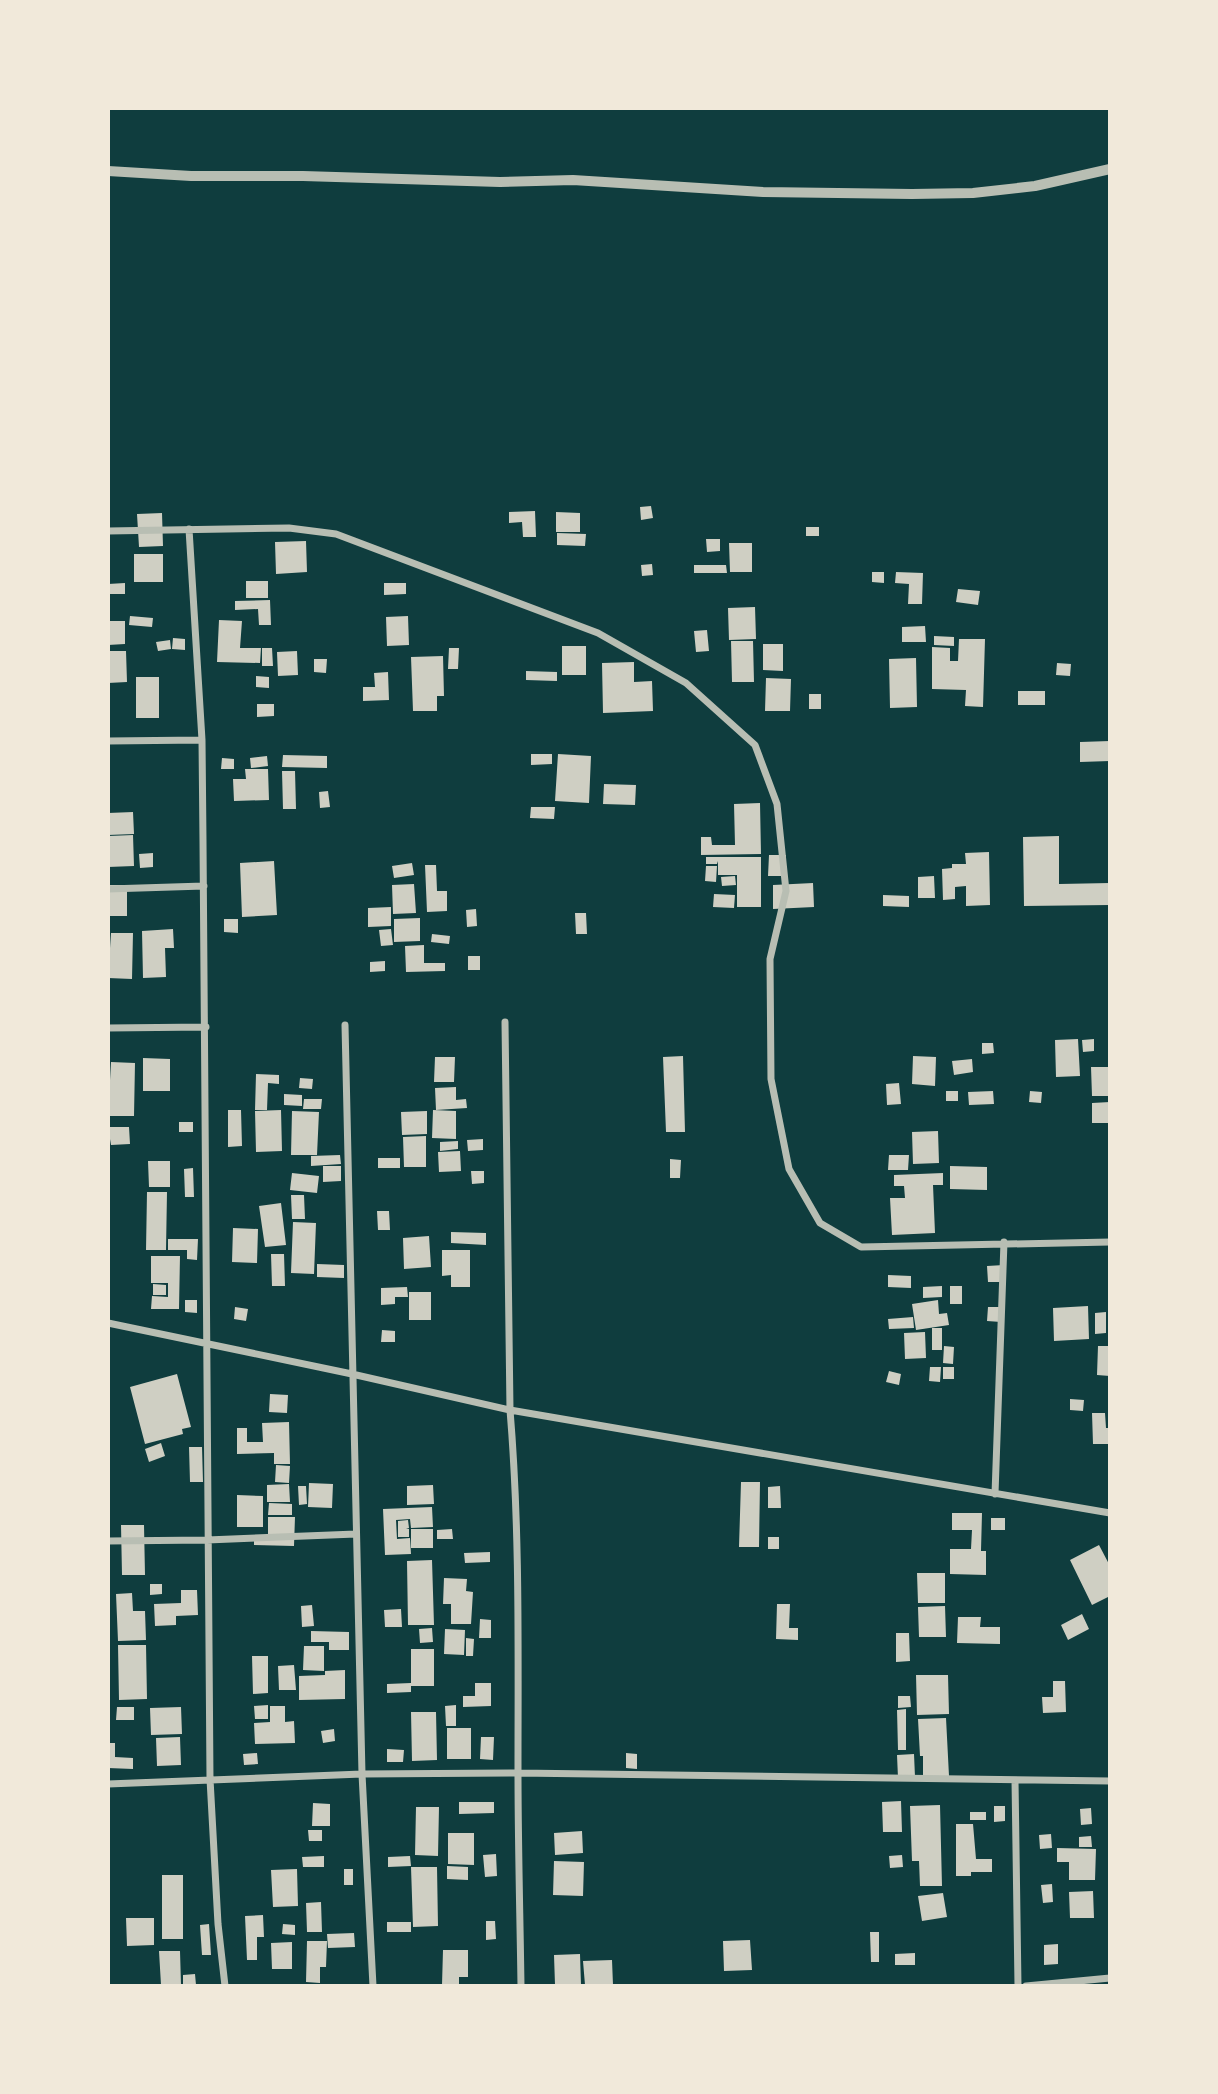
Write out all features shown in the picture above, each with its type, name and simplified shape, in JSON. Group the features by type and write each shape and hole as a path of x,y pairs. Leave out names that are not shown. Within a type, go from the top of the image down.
{"street":[{"path":"108,171 191,176 303,176 500,182 573,180 763,191 912,194 973,193 1035,186 1110,169"},
{"path":"108,531 289,528 336,534 598,633 685,683 755,745 777,804 786,891 770,959 771,1079 789,1169 821,1223 861,1247 1004,1242 1110,1242"},
{"path":"189,529 202,740 210,1779 218,1924 225,1986"},
{"path":"108,741 202,740"},
{"path":"108,889 204,886"},
{"path":"505,1022 510,1410 514,1453 520,1655 518,1773 521,1986"},
{"path":"345,1025 362,1774 373,1986"},
{"path":"108,1028 206,1027"},
{"path":"995,1493 1004,1242"},
{"path":"108,1323 510,1410 1110,1513"},
{"path":"108,1541 356,1534"},
{"path":"108,1784 362,1774 518,1773 1110,1781"},
{"path":"1015,1780 1018,1986"},
{"path":"1026,1986 1084,1983 1110,1978"}],"building":[{"path":"651,506 653,518 641,520 640,507"},
{"path":"535,511 536,537 523,537 522,522 509,523 509,512"},
{"path":"556,512 580,513 580,532 556,532"},
{"path":"162,513 163,546 139,547 137,514"},
{"path":"806,527 819,527 819,536 806,536"},
{"path":"557,533 586,534 585,546 557,545"},
{"path":"706,539 720,539 720,551 707,552"},
{"path":"306,541 307,572 276,574 275,542"},
{"path":"729,543 752,543 752,572 730,572"},
{"path":"134,554 163,554 163,582 134,582"},
{"path":"652,564 653,575 642,576 641,565"},
{"path":"694,565 726,565 727,573 694,573"},
{"path":"872,572 884,572 884,583 872,582"},
{"path":"896,572 923,573 922,604 908,604 909,584 895,583"},
{"path":"246,581 268,581 268,598 246,598"},
{"path":"125,583 125,594 108,594 108,584"},
{"path":"384,583 406,583 406,594 384,595"},
{"path":"958,589 980,591 978,605 956,602"},
{"path":"270,600 271,625 259,625 258,609 235,610 235,601"},
{"path":"755,607 756,639 729,640 728,608"},
{"path":"130,616 153,618 152,627 129,625"},
{"path":"408,616 409,645 387,646 386,617"},
{"path":"219,620 242,621 240,648 261,648 260,663 217,662"},
{"path":"108,621 125,621 125,644 108,645"},
{"path":"925,626 926,642 902,642 902,627"},
{"path":"707,630 709,651 696,652 694,631"},
{"path":"934,636 954,637 954,646 934,645"},
{"path":"173,638 185,639 185,650 172,649"},
{"path":"959,639 985,639 983,707 965,706 966,690 932,689 932,647 950,648 950,661 958,661"},
{"path":"170,640 171,649 158,651 156,642"},
{"path":"731,641 753,641 754,682 732,682"},
{"path":"763,644 783,644 783,671 763,670"},
{"path":"562,646 586,646 586,675 562,675"},
{"path":"262,648 272,648 273,666 262,666"},
{"path":"449,648 459,648 458,669 448,669"},
{"path":"108,651 126,651 127,682 108,683"},
{"path":"297,651 298,675 278,676 277,652"},
{"path":"443,656 444,696 437,696 437,711 413,711 411,657"},
{"path":"916,658 917,707 890,708 889,659"},
{"path":"314,659 327,659 326,673 314,672"},
{"path":"634,662 634,682 652,681 653,711 603,713 602,663"},
{"path":"1057,663 1071,664 1070,676 1056,675"},
{"path":"526,671 557,672 557,681 526,680"},
{"path":"388,672 389,700 363,701 363,687 375,687 374,673"},
{"path":"256,676 269,677 269,688 256,687"},
{"path":"136,677 159,677 159,718 136,718"},
{"path":"766,678 791,679 790,711 765,711"},
{"path":"1018,691 1045,691 1045,705 1018,705"},
{"path":"809,694 821,694 821,709 809,709"},
{"path":"257,704 274,704 274,716 257,717"},
{"path":"1110,741 1110,761 1080,762 1080,742"},
{"path":"531,754 552,754 552,764 531,765"},
{"path":"558,754 591,756 589,803 555,801"},
{"path":"283,755 327,756 327,768 282,767"},
{"path":"267,756 268,766 251,768 250,758"},
{"path":"222,758 234,759 234,769 221,769"},
{"path":"245,769 268,769 269,800 234,801 233,779 246,779"},
{"path":"282,771 295,771 296,809 283,809"},
{"path":"604,784 636,785 635,805 603,804"},
{"path":"328,791 330,807 320,808 319,792"},
{"path":"760,803 761,854 701,855 701,837 711,837 712,845 735,845 734,804"},
{"path":"531,807 555,807 554,819 530,818"},
{"path":"133,812 134,834 108,835 108,813"},
{"path":"133,835 134,866 108,867 108,836"},
{"path":"1059,836 1059,884 1110,883 1110,905 1024,906 1023,837"},
{"path":"989,852 990,905 966,906 966,886 955,887 955,899 943,900 942,869 952,868 952,864 966,864 965,853"},
{"path":"153,853 153,867 140,868 139,854"},
{"path":"769,855 786,855 786,876 768,876"},
{"path":"706,857 761,857 761,907 737,907 737,875 718,875 718,861 717,864 706,864"},
{"path":"274,861 277,915 242,917 240,863"},
{"path":"412,863 414,875 394,878 392,866"},
{"path":"425,865 436,865 437,891 447,891 447,911 427,912"},
{"path":"706,866 717,866 716,882 705,881"},
{"path":"735,876 736,885 722,886 721,877"},
{"path":"934,876 935,898 918,898 918,877"},
{"path":"813,883 814,907 773,909 773,885"},
{"path":"414,884 416,913 393,914 392,885"},
{"path":"108,885 127,885 127,916 108,916"},
{"path":"714,894 735,895 734,908 713,907"},
{"path":"883,895 909,896 909,907 883,906"},
{"path":"391,907 391,926 368,927 368,908"},
{"path":"476,909 477,926 467,927 466,910"},
{"path":"575,913 586,913 587,934 576,934"},
{"path":"420,918 420,941 394,942 394,919"},
{"path":"224,919 238,919 238,933 224,932"},
{"path":"173,929 174,948 165,948 166,977 143,978 142,931"},
{"path":"391,929 393,945 381,946 379,930"},
{"path":"111,933 133,933 132,979 108,978"},
{"path":"432,934 450,936 449,944 431,942"},
{"path":"424,945 424,963 445,963 445,971 406,972 405,946"},
{"path":"468,956 480,956 480,970 468,970"},
{"path":"385,961 385,971 370,972 370,962"},
{"path":"1078,1039 1080,1076 1056,1077 1055,1040"},
{"path":"1094,1039 1094,1051 1083,1052 1082,1040"},
{"path":"982,1043 993,1043 994,1053 982,1054"},
{"path":"683,1056 685,1132 666,1132 663,1057"},
{"path":"913,1056 936,1057 935,1086 912,1084"},
{"path":"435,1057 455,1057 454,1082 434,1082"},
{"path":"143,1058 170,1059 170,1091 143,1091"},
{"path":"972,1059 973,1072 954,1075 952,1061"},
{"path":"111,1062 135,1063 134,1116 108,1116"},
{"path":"1091,1067 1110,1067 1110,1096 1092,1096"},
{"path":"256,1074 279,1075 279,1084 268,1083 267,1110 255,1110"},
{"path":"300,1078 313,1079 312,1089 299,1088"},
{"path":"899,1083 901,1104 887,1105 886,1084"},
{"path":"456,1087 456,1100 466,1099 467,1108 436,1110 435,1088"},
{"path":"946,1091 958,1091 958,1101 946,1101"},
{"path":"993,1091 994,1104 969,1105 968,1092"},
{"path":"1030,1091 1042,1092 1041,1103 1029,1102"},
{"path":"284,1094 302,1095 302,1106 284,1105"},
{"path":"304,1099 322,1099 321,1109 303,1109"},
{"path":"1110,1102 1110,1123 1092,1123 1092,1103"},
{"path":"228,1110 241,1110 242,1146 228,1147"},
{"path":"281,1110 282,1151 256,1152 255,1111"},
{"path":"433,1110 456,1111 456,1139 432,1138"},
{"path":"292,1111 319,1112 317,1155 291,1155"},
{"path":"427,1111 427,1134 402,1135 401,1112"},
{"path":"179,1122 193,1122 193,1132 179,1132"},
{"path":"108,1127 129,1127 130,1144 111,1145"},
{"path":"938,1131 939,1163 913,1164 912,1132"},
{"path":"426,1136 426,1167 404,1167 403,1137"},
{"path":"483,1139 483,1150 468,1151 467,1140"},
{"path":"458,1141 458,1149 440,1151 440,1142"},
{"path":"460,1151 461,1171 439,1172 438,1152"},
{"path":"340,1155 341,1164 311,1166 311,1156"},
{"path":"889,1155 909,1155 908,1170 888,1170"},
{"path":"378,1158 400,1158 400,1168 378,1168"},
{"path":"670,1159 681,1160 680,1178 670,1178"},
{"path":"148,1161 170,1161 170,1187 149,1187"},
{"path":"323,1166 341,1166 341,1181 323,1182"},
{"path":"950,1166 987,1167 987,1190 950,1189"},
{"path":"193,1168 194,1197 185,1197 184,1169"},
{"path":"471,1171 484,1171 484,1183 472,1184"},
{"path":"292,1173 319,1176 317,1193 290,1190"},
{"path":"943,1173 943,1185 933,1185 935,1233 892,1235 890,1198 905,1198 904,1186 894,1186 894,1175"},
{"path":"147,1192 167,1192 166,1250 146,1250"},
{"path":"291,1195 304,1195 305,1219 292,1219"},
{"path":"281,1203 286,1245 265,1247 259,1206"},
{"path":"377,1211 389,1211 390,1230 378,1230"},
{"path":"293,1222 316,1223 314,1274 291,1273"},
{"path":"233,1228 258,1229 257,1263 232,1262"},
{"path":"451,1232 486,1233 486,1245 451,1243"},
{"path":"429,1236 431,1267 404,1269 403,1238"},
{"path":"168,1239 198,1239 197,1260 187,1259 187,1250 168,1250"},
{"path":"442,1250 470,1250 470,1287 451,1287 451,1275 442,1276"},
{"path":"271,1254 284,1254 285,1286 272,1286"},
{"path":"151,1256 180,1256 179,1309 151,1309 152,1296 168,1297 168,1283 151,1283"},
{"path":"317,1264 344,1265 344,1278 317,1277"},
{"path":"1004,1265 1004,1282 988,1282 987,1266"},
{"path":"888,1275 911,1276 911,1288 888,1287"},
{"path":"153,1284 166,1285 166,1295 153,1295"},
{"path":"942,1286 942,1297 923,1298 923,1287"},
{"path":"950,1286 962,1286 962,1304 950,1304"},
{"path":"407,1287 408,1297 395,1297 395,1304 381,1305 381,1288"},
{"path":"409,1292 431,1292 431,1320 409,1320"},
{"path":"185,1300 197,1300 197,1313 185,1312"},
{"path":"938,1300 939,1314 947,1313 949,1325 916,1330 912,1304"},
{"path":"1088,1306 1089,1339 1054,1341 1053,1308"},
{"path":"235,1307 248,1309 246,1321 234,1319"},
{"path":"988,1307 1001,1307 1001,1322 987,1321"},
{"path":"1106,1312 1106,1333 1095,1334 1095,1313"},
{"path":"913,1317 914,1328 889,1329 888,1319"},
{"path":"932,1328 942,1328 942,1350 932,1350"},
{"path":"382,1330 395,1331 395,1342 381,1342"},
{"path":"925,1332 926,1358 905,1359 904,1333"},
{"path":"944,1346 954,1347 953,1364 943,1363"},
{"path":"1098,1346 1110,1346 1110,1376 1097,1375"},
{"path":"930,1367 941,1367 940,1382 929,1381"},
{"path":"943,1367 954,1367 954,1379 943,1379"},
{"path":"889,1371 901,1374 899,1385 886,1382"},
{"path":"177,1374 191,1427 182,1429 183,1434 145,1444 130,1387"},
{"path":"270,1394 288,1395 287,1413 269,1412"},
{"path":"1070,1399 1084,1400 1083,1411 1070,1410"},
{"path":"1092,1413 1105,1413 1106,1428 1110,1428 1110,1444 1093,1444"},
{"path":"289,1422 290,1464 274,1464 274,1453 237,1454 237,1428 247,1428 247,1442 263,1442 262,1423"},
{"path":"161,1443 165,1456 149,1462 145,1449"},
{"path":"189,1447 202,1447 203,1482 190,1482"},
{"path":"276,1465 290,1466 289,1483 275,1482"},
{"path":"741,1482 760,1482 759,1547 739,1547"},
{"path":"309,1483 333,1484 332,1508 308,1507"},
{"path":"289,1484 290,1502 267,1502 267,1485"},
{"path":"433,1485 434,1504 407,1505 407,1486"},
{"path":"298,1486 306,1486 307,1504 299,1505"},
{"path":"780,1486 781,1508 768,1508 768,1487"},
{"path":"237,1495 263,1496 263,1527 237,1527"},
{"path":"269,1503 292,1504 292,1515 268,1515"},
{"path":"432,1507 433,1527 411,1528 410,1519 396,1520 397,1539 410,1538 411,1554 385,1555 383,1509"},
{"path":"952,1513 982,1513 981,1551 986,1551 986,1575 950,1574 950,1549 971,1549 972,1530 952,1530"},
{"path":"268,1517 295,1517 294,1546 254,1545 254,1536 268,1536"},
{"path":"991,1518 1005,1518 1005,1530 991,1530"},
{"path":"408,1520 409,1528 406,1529 409,1529 409,1537 398,1537 398,1521"},
{"path":"121,1525 144,1525 145,1575 122,1575"},
{"path":"411,1529 433,1529 433,1548 411,1548"},
{"path":"452,1529 453,1539 437,1539 437,1530"},
{"path":"768,1537 779,1537 779,1549 768,1549"},
{"path":"1099,1545 1110,1566 1110,1596 1092,1605 1070,1560"},
{"path":"490,1552 490,1562 465,1563 464,1553"},
{"path":"432,1560 434,1625 408,1625 407,1561"},
{"path":"917,1573 945,1573 945,1603 918,1603"},
{"path":"444,1578 467,1579 466,1591 473,1592 471,1624 451,1624 451,1604 443,1604"},
{"path":"150,1584 162,1584 162,1594 150,1595"},
{"path":"181,1590 197,1590 198,1615 176,1616 176,1625 155,1626 154,1604 181,1603"},
{"path":"132,1593 133,1611 145,1611 146,1640 118,1641 116,1594"},
{"path":"777,1604 790,1604 789,1628 798,1628 798,1640 776,1639"},
{"path":"312,1605 314,1626 302,1627 301,1606"},
{"path":"945,1606 946,1637 919,1637 918,1607"},
{"path":"401,1609 402,1627 385,1627 384,1610"},
{"path":"1082,1614 1089,1629 1068,1640 1061,1625"},
{"path":"958,1617 981,1617 980,1627 1000,1627 1000,1644 957,1643"},
{"path":"480,1619 491,1620 491,1638 479,1638"},
{"path":"432,1628 433,1642 420,1643 419,1629"},
{"path":"445,1629 465,1630 464,1655 444,1654"},
{"path":"311,1631 349,1632 349,1650 329,1650 329,1642 311,1642"},
{"path":"896,1633 909,1633 910,1661 896,1662"},
{"path":"466,1638 474,1639 473,1656 466,1656"},
{"path":"118,1645 146,1645 147,1699 119,1700"},
{"path":"304,1646 324,1646 324,1671 303,1670"},
{"path":"411,1649 434,1649 434,1686 411,1686 411,1692 387,1693 387,1684 411,1683"},
{"path":"252,1656 268,1656 268,1693 253,1694"},
{"path":"294,1665 296,1690 279,1690 278,1666"},
{"path":"345,1670 345,1699 299,1700 299,1676 325,1675 325,1671"},
{"path":"916,1675 948,1675 949,1714 917,1715"},
{"path":"1053,1681 1065,1681 1066,1712 1043,1713 1042,1697 1053,1697"},
{"path":"475,1683 491,1683 491,1706 463,1707 463,1696 475,1696"},
{"path":"898,1696 910,1696 911,1707 898,1708"},
{"path":"268,1705 268,1719 255,1719 254,1706"},
{"path":"456,1705 456,1726 446,1726 445,1706"},
{"path":"270,1706 285,1706 285,1722 294,1721 295,1743 255,1744 254,1723 270,1722"},
{"path":"117,1707 134,1707 134,1720 116,1720"},
{"path":"181,1707 182,1734 151,1735 150,1708"},
{"path":"906,1709 906,1750 898,1750 897,1710"},
{"path":"411,1712 436,1712 437,1760 412,1761"},
{"path":"946,1718 949,1776 923,1777 918,1719"},
{"path":"447,1728 471,1728 471,1759 447,1759"},
{"path":"334,1729 335,1741 323,1743 321,1731"},
{"path":"180,1737 181,1765 157,1766 156,1738"},
{"path":"481,1737 494,1737 493,1760 480,1759"},
{"path":"108,1743 115,1743 115,1757 133,1758 133,1769 108,1768"},
{"path":"387,1749 404,1750 403,1762 387,1762"},
{"path":"257,1753 258,1764 244,1765 243,1754"},
{"path":"626,1753 637,1754 637,1769 626,1768"},
{"path":"914,1754 915,1777 898,1778 897,1755"},
{"path":"901,1801 902,1832 883,1832 882,1802"},
{"path":"459,1802 494,1802 494,1813 459,1814"},
{"path":"313,1803 330,1804 330,1826 312,1826"},
{"path":"940,1805 942,1886 920,1886 919,1861 912,1861 910,1806"},
{"path":"994,1806 1005,1806 1005,1821 994,1822"},
{"path":"416,1807 439,1807 438,1856 415,1855"},
{"path":"1091,1808 1092,1824 1081,1825 1080,1809"},
{"path":"970,1812 986,1812 986,1820 970,1820"},
{"path":"956,1824 973,1824 976,1859 992,1859 992,1872 971,1872 971,1876 956,1876"},
{"path":"308,1830 322,1830 322,1841 309,1841"},
{"path":"582,1831 583,1853 555,1855 554,1833"},
{"path":"448,1833 474,1833 474,1865 448,1864"},
{"path":"1051,1834 1052,1848 1040,1849 1039,1835"},
{"path":"1091,1836 1092,1847 1079,1847 1079,1837"},
{"path":"1057,1848 1096,1849 1095,1880 1069,1880 1069,1862 1057,1862"},
{"path":"496,1854 497,1876 485,1877 483,1855"},
{"path":"902,1855 903,1867 890,1868 889,1856"},
{"path":"324,1856 324,1867 303,1867 302,1857"},
{"path":"410,1856 411,1866 388,1867 388,1857"},
{"path":"554,1861 584,1862 583,1896 553,1895"},
{"path":"447,1866 468,1867 468,1880 447,1879"},
{"path":"411,1867 437,1867 438,1926 413,1927"},
{"path":"297,1869 298,1906 273,1907 271,1870"},
{"path":"344,1869 353,1869 353,1885 344,1885"},
{"path":"162,1875 183,1875 183,1939 162,1939"},
{"path":"1052,1884 1053,1902 1043,1903 1041,1885"},
{"path":"1093,1891 1094,1918 1070,1918 1069,1892"},
{"path":"943,1893 947,1917 922,1921 918,1896"},
{"path":"321,1902 322,1932 307,1932 306,1903"},
{"path":"263,1915 264,1937 257,1937 257,1960 247,1960 245,1916"},
{"path":"126,1918 154,1918 154,1945 127,1946"},
{"path":"486,1921 495,1921 496,1939 486,1940"},
{"path":"387,1922 411,1922 411,1932 387,1932"},
{"path":"209,1924 211,1955 202,1955 200,1925"},
{"path":"283,1924 295,1925 295,1935 282,1934"},
{"path":"870,1932 879,1932 879,1962 871,1962"},
{"path":"354,1933 355,1947 328,1948 327,1934"},
{"path":"750,1940 752,1970 724,1971 723,1941"},
{"path":"307,1941 327,1941 326,1967 320,1967 320,1983 306,1982"},
{"path":"292,1942 292,1969 272,1969 271,1943"},
{"path":"1058,1944 1058,1964 1044,1965 1044,1945"},
{"path":"443,1950 468,1950 468,1977 459,1977 459,1985 442,1985"},
{"path":"159,1951 180,1951 181,1985 161,1985"},
{"path":"915,1953 915,1965 895,1965 895,1954"},
{"path":"580,1954 581,1985 555,1985 554,1955"},
{"path":"612,1960 613,1985 585,1985 583,1961"},
{"path":"195,1974 196,1985 183,1985 183,1975"}]}
